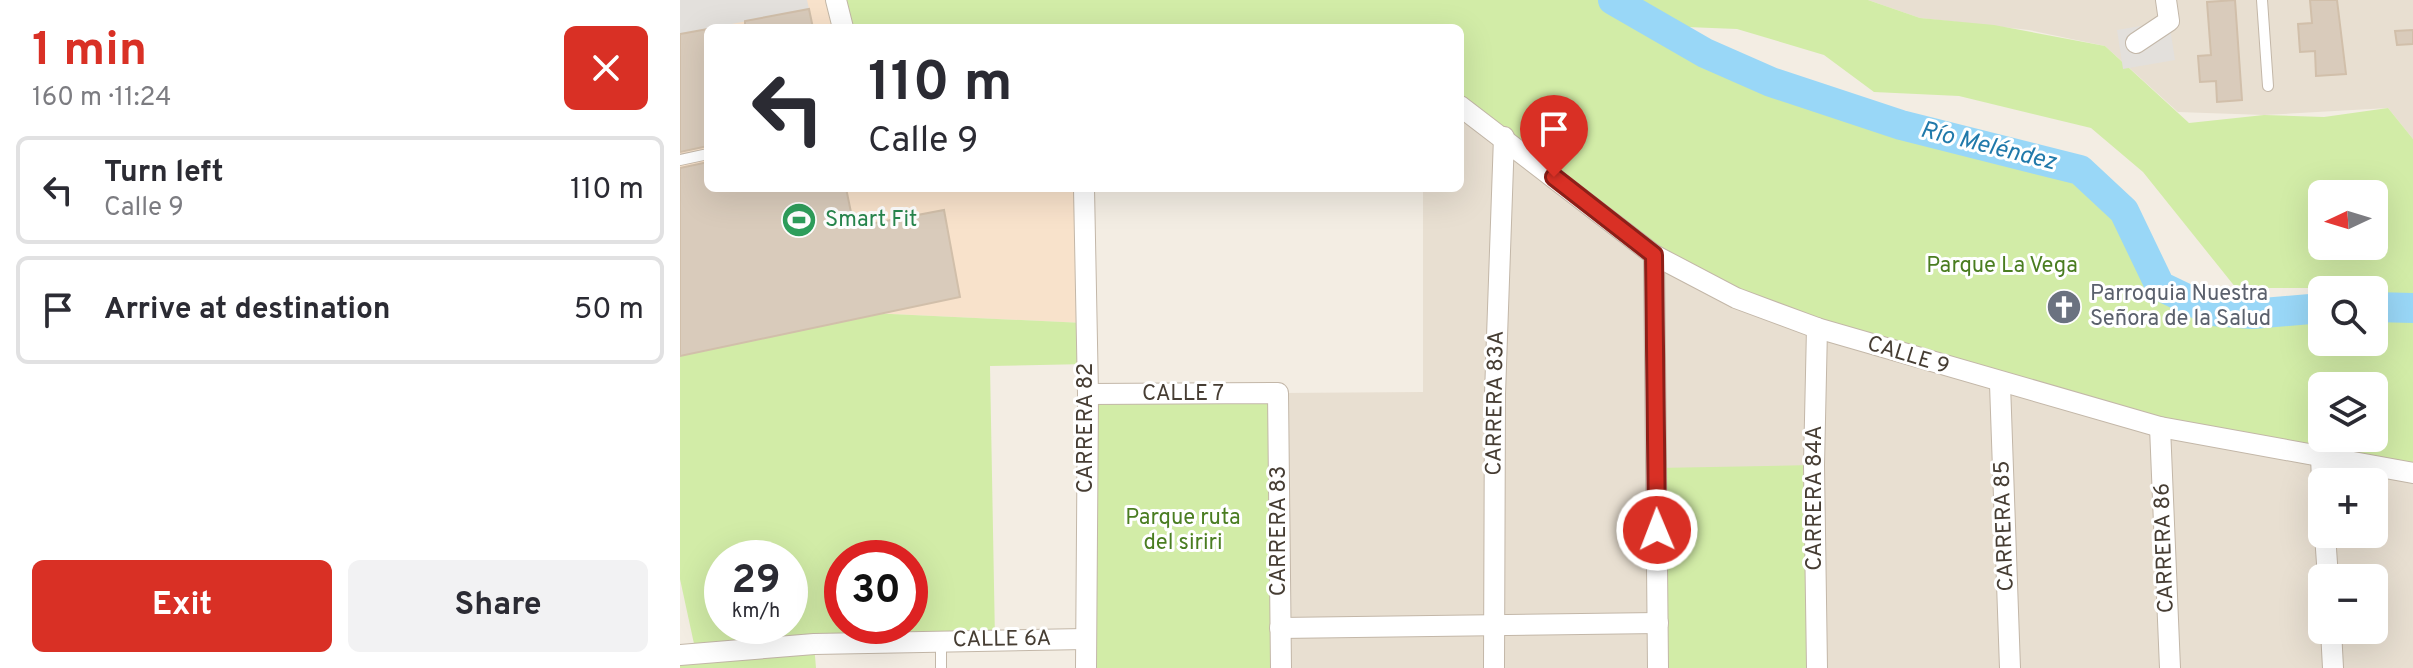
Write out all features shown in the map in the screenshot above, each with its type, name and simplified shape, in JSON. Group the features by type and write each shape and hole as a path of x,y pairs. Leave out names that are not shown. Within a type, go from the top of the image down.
{"street":[{"path":"836,0 842,24"},
{"path":"2136,43 2169,21 2166,0"},
{"name":"CALLE 9","path":"1464,109 1654,255 1736,298 1817,328 2000,384 2160,427 2413,473"},
{"name":"CARRERA 83A","path":"1494,668 1495,394 1504,137"},
{"name":"CARRERA 82","path":"1084,192 1088,394 1086,668"},
{"path":"1654,255 1658,668"},
{"name":"CARRERA 84A","path":"1817,328 1814,465 1817,668"},
{"name":"CARRERA 85","path":"2000,384 2010,668"},
{"name":"CALLE 7","path":"1088,394 1278,393"},
{"name":"CARRERA 83","path":"1278,393 1281,668"},
{"name":"CARRERA 86","path":"2160,427 2170,668"},
{"path":"2321,456 2321,468"},
{"path":"1280,628 1658,623"},
{"name":"CALLE 6A","path":"680,655 814,644 1085,639"},
{"path":"2332,644 2333,668"}],"lane":[{"path":"2262,0 2268,86"},
{"path":"680,160 704,155"},
{"path":"941,641 941,668"}],"shaded area":[{"path":"680,0 836,0 842,24 704,24 704,192 1084,192 1084,323 870,313 680,356"},
{"path":"680,0 807,0 809,9 732,24 704,24 704,29 680,34"},
{"path":"1868,0 2413,0 2413,139 2388,108 2264,115 2178,112 2105,46 2029,30 1920,18"},
{"path":"2169,21 2175,60 2123,69 2117,30"},
{"path":"1464,109 1504,137 2308,434 2308,452 2356,452 2413,473 2413,668 1281,668 1278,393 1423,392 1423,192 1464,192"}],"green space":[{"name":"Parque La Vega","path":"836,0 1613,0 1705,53 1771,82 1901,125 2080,170 2124,211 2160,286 2212,311 2252,314 2308,309 2308,356 2388,356 2388,307 2413,308 2413,473 2160,427 1817,328 1654,255 1464,109 1464,24 842,24"},
{"path":"1638,0 1868,0 1920,18 1994,25 2105,46 2189,123 2264,115 2324,117 2388,108 2413,139 2413,295 2388,293 2388,276 2308,276 2308,288 2236,288 2143,172 2091,128 1959,96 1874,92 1824,55 1737,29 1662,26"},
{"path":"870,313 1084,323 1087,364 990,366 995,640 928,641 928,540 824,540 824,644 814,644 816,668 680,668 680,655 696,653 680,579 680,356"},
{"name":"Parque ruta del siriri","path":"1278,393 1281,668 1086,668 1088,394"},
{"path":"1814,465 1817,668 1658,668 1656,468"}],"building":[{"path":"2235,0 2242,100 2217,102 2216,81 2200,82 2198,56 2211,55 2207,2"},
{"path":"2310,0 2337,0 2346,74 2316,76 2315,51 2300,52 2298,24 2312,23"},
{"path":"809,9 812,24 745,24 745,21"},
{"path":"704,30 704,147 680,152 680,34"},
{"path":"2413,30 2413,44 2397,45 2395,31"},
{"path":"704,163 704,192 847,192 854,227 944,210 960,297 680,356 680,168"}],"waterway":[{"name":"Río Meléndez","path":"1613,0 1705,53 1771,82 1901,125 2080,170 2124,211 2160,286 2212,311 2252,314 2308,309"},
{"name":"Río Meléndez","path":"2388,307 2413,308"}],"place":[{"name":"Smart Fit","path":"799,220"},
{"name":"Parroquia Nuestra Señora de la Salud","path":"2064,307"}],"route":[{"path":"1554,177 1654,255 1657,530"}]}
